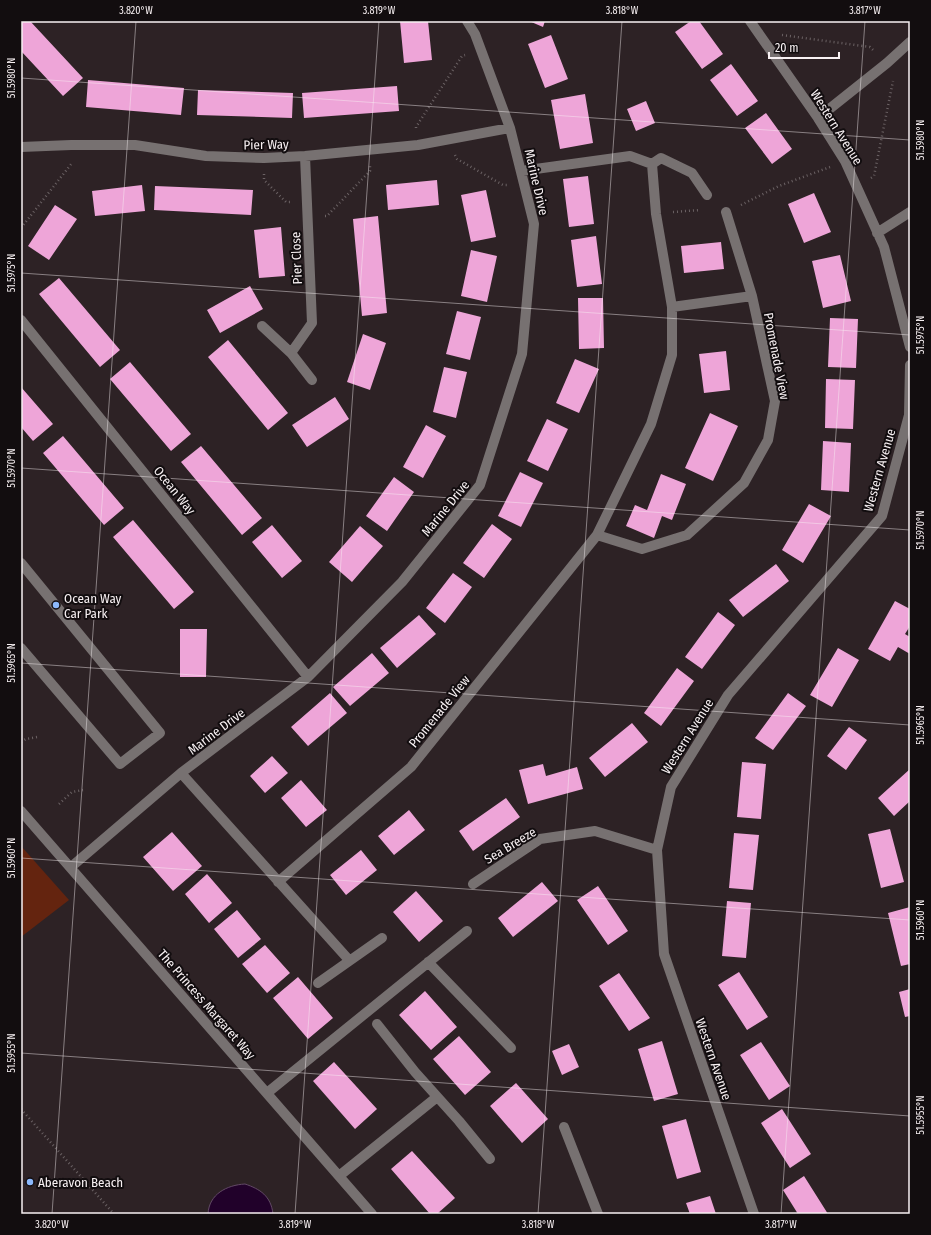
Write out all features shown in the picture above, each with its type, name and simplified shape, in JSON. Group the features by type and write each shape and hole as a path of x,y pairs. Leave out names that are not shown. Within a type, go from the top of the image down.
{"street":[{"name":"Marine Drive","path":"71,867 181,774 308,677 402,582 480,485 522,354 534,224 522,171 510,128 475,34 467,21"},
{"name":"Western Avenue","path":"750,21 818,118 845,161 884,248 910,348"},
{"path":"818,118 887,63 910,42"},
{"name":"Pier Way","path":"21,147 135,145 206,156 264,158 305,156 418,145 510,128"},
{"name":"Pier Close","path":"291,353 312,323 305,156"},
{"path":"522,171 630,156 652,164 661,158 692,173 707,195"},
{"name":"Promenade View","path":"278,882 411,767 597,534 651,424 672,355 672,307 656,214 652,164"},
{"name":"Promenade View","path":"597,534 642,549 687,535 744,483 768,440 775,401 752,296 726,212"},
{"path":"878,233 910,212"},
{"path":"672,307 752,296"},
{"name":"Ocean Way","path":"21,320 308,677"},
{"path":"262,326 291,353 312,380"},
{"name":"Western Avenue","path":"754,1214 664,954 656,850 671,787 728,695 882,516 909,415 910,365"},
{"path":"21,563 160,733 120,764 21,648"},
{"path":"181,774 349,960"},
{"name":"The Princess Margaret Way","path":"21,811 372,1214"},
{"name":"Sea Breeze","path":"472,884 540,839 595,830 656,850"},
{"path":"267,1093 467,931"},
{"path":"318,983 382,938"},
{"path":"428,962 511,1048"},
{"path":"377,1024 415,1072 459,1121 490,1159"},
{"path":"339,1176 437,1096"},
{"path":"564,1127 598,1214"}],"path":[{"path":"766,43 778,34 870,48 887,63 894,76 874,176 856,185"},
{"path":"418,145 416,127 462,56 479,46"},
{"path":"449,140 457,159 503,185 525,185"},
{"path":"21,228 73,162 71,145"},
{"path":"308,218 327,216 370,170 370,150"},
{"path":"264,158 264,180 286,202 307,202"},
{"path":"656,214 722,209 726,212 779,186 845,161"},
{"path":"21,742 26,739 37,737"},
{"path":"59,804 72,792 83,790"},
{"path":"21,1109 114,1214"}],"shaded area":[{"path":"21,846 69,900 21,937"},
{"path":"245,1184 264,1194 270,1202 273,1214 208,1214 209,1207 215,1196 232,1186"}],"building":[{"path":"21,21 30,21 83,78 63,96 21,51"},
{"path":"400,21 428,21 432,60 404,63"},
{"path":"529,21 545,21 543,27"},
{"path":"691,21 699,21 723,54 702,69 675,32"},
{"path":"551,35 568,79 545,88 528,44"},
{"path":"731,64 758,101 737,116 710,80"},
{"path":"88,80 184,88 181,115 86,107"},
{"path":"397,86 399,111 304,118 302,93"},
{"path":"198,90 293,93 292,118 197,115"},
{"path":"585,94 593,143 560,149 551,100"},
{"path":"646,101 655,123 636,131 627,109"},
{"path":"766,113 792,149 772,164 745,128"},
{"path":"588,176 594,224 569,227 563,179"},
{"path":"437,180 439,205 388,210 386,185"},
{"path":"142,185 145,211 95,216 92,191"},
{"path":"155,186 253,190 251,215 154,210"},
{"path":"486,190 496,237 471,242 461,195"},
{"path":"814,193 831,232 804,243 788,204"},
{"path":"55,205 77,219 49,260 28,246"},
{"path":"378,216 387,313 362,316 353,219"},
{"path":"281,227 285,276 259,278 254,230"},
{"path":"596,236 602,284 577,287 571,240"},
{"path":"721,242 724,269 684,273 681,246"},
{"path":"471,250 497,256 487,302 461,296"},
{"path":"840,255 851,301 823,308 812,261"},
{"path":"59,278 120,350 100,367 39,294"},
{"path":"250,286 263,309 220,333 207,310"},
{"path":"578,298 603,298 604,348 579,349"},
{"path":"457,311 481,317 470,360 446,354"},
{"path":"830,318 858,319 856,368 828,367"},
{"path":"363,334 386,343 370,390 347,382"},
{"path":"228,340 288,413 268,430 208,357"},
{"path":"726,351 730,390 704,393 699,354"},
{"path":"575,359 599,369 579,413 556,403"},
{"path":"130,362 191,434 171,451 110,379"},
{"path":"444,367 467,372 456,418 433,412"},
{"path":"826,379 855,380 853,429 825,428"},
{"path":"21,387 53,424 33,441 21,427"},
{"path":"335,397 349,419 307,447 292,425"},
{"path":"710,413 738,426 713,481 685,468"},
{"path":"547,419 568,429 548,471 527,461"},
{"path":"426,425 446,436 423,478 403,467"},
{"path":"63,436 124,508 104,525 43,453"},
{"path":"823,441 851,443 849,492 821,490"},
{"path":"201,446 262,518 242,535 181,462"},
{"path":"520,472 543,483 521,527 498,516"},
{"path":"661,474 686,484 672,520 662,516 654,538 626,526 635,505 647,510"},
{"path":"394,477 414,492 387,531 366,516"},
{"path":"809,504 831,516 803,563 782,550"},
{"path":"133,520 194,592 174,609 113,537"},
{"path":"492,524 512,539 484,578 463,563"},
{"path":"272,525 302,561 282,578 252,542"},
{"path":"360,526 383,546 352,582 329,562"},
{"path":"776,564 789,581 743,617 729,600"},
{"path":"453,573 472,587 445,623 426,608"},
{"path":"895,601 910,609 910,626 905,634 910,637 910,654 898,647 890,661 868,649"},
{"path":"718,612 735,625 702,669 685,657"},
{"path":"419,615 436,634 397,668 380,648"},
{"path":"180,629 207,629 206,677 180,677"},
{"path":"838,648 859,660 832,707 810,695"},
{"path":"372,653 389,673 350,706 333,687"},
{"path":"677,668 694,681 661,726 644,713"},
{"path":"330,693 347,713 308,746 291,727"},
{"path":"788,693 806,706 773,750 755,738"},
{"path":"632,723 648,742 605,777 589,758"},
{"path":"849,727 867,740 846,770 827,756"},
{"path":"272,756 288,773 265,793 250,776"},
{"path":"742,762 766,764 761,819 737,817"},
{"path":"543,764 546,776 577,767 583,789 528,804 519,770"},
{"path":"910,769 910,801 894,816 878,798"},
{"path":"301,780 327,810 306,827 281,798"},
{"path":"506,798 520,817 473,851 459,831"},
{"path":"409,810 425,830 394,855 378,836"},
{"path":"890,829 904,882 881,888 868,834"},
{"path":"172,832 202,866 173,891 143,857"},
{"path":"734,833 759,835 753,890 729,888"},
{"path":"361,850 377,870 346,895 330,875"},
{"path":"207,874 232,903 209,923 185,894"},
{"path":"542,882 558,901 513,937 498,918"},
{"path":"598,886 628,931 608,945 577,900"},
{"path":"416,891 443,921 419,942 393,912"},
{"path":"727,901 751,903 746,958 722,956"},
{"path":"910,907 910,964 901,966 888,913"},
{"path":"237,910 261,939 238,958 214,929"},
{"path":"265,945 290,973 267,993 242,964"},
{"path":"739,972 768,1017 747,1030 718,985"},
{"path":"619,973 650,1018 629,1031 599,986"},
{"path":"298,977 333,1018 308,1039 273,998"},
{"path":"910,989 910,1016 905,1017 899,992"},
{"path":"425,991 457,1027 431,1050 399,1015"},
{"path":"459,1036 491,1072 465,1095 433,1059"},
{"path":"662,1041 678,1094 654,1101 638,1049"},
{"path":"761,1042 790,1086 769,1100 740,1055"},
{"path":"569,1044 579,1067 562,1075 552,1051"},
{"path":"334,1062 377,1109 355,1129 313,1081"},
{"path":"516,1083 548,1119 522,1143 490,1106"},
{"path":"782,1109 811,1154 790,1168 761,1123"},
{"path":"686,1119 701,1172 677,1179 662,1126"},
{"path":"412,1151 455,1198 437,1214 430,1214 391,1169"},
{"path":"804,1176 828,1214 798,1214 783,1190"},
{"path":"710,1196 716,1214 690,1214 686,1203"}],"place":[{"name":"Ocean Way Car Park","path":"56,605"},
{"name":"Aberavon Beach","path":"30,1182"}]}
